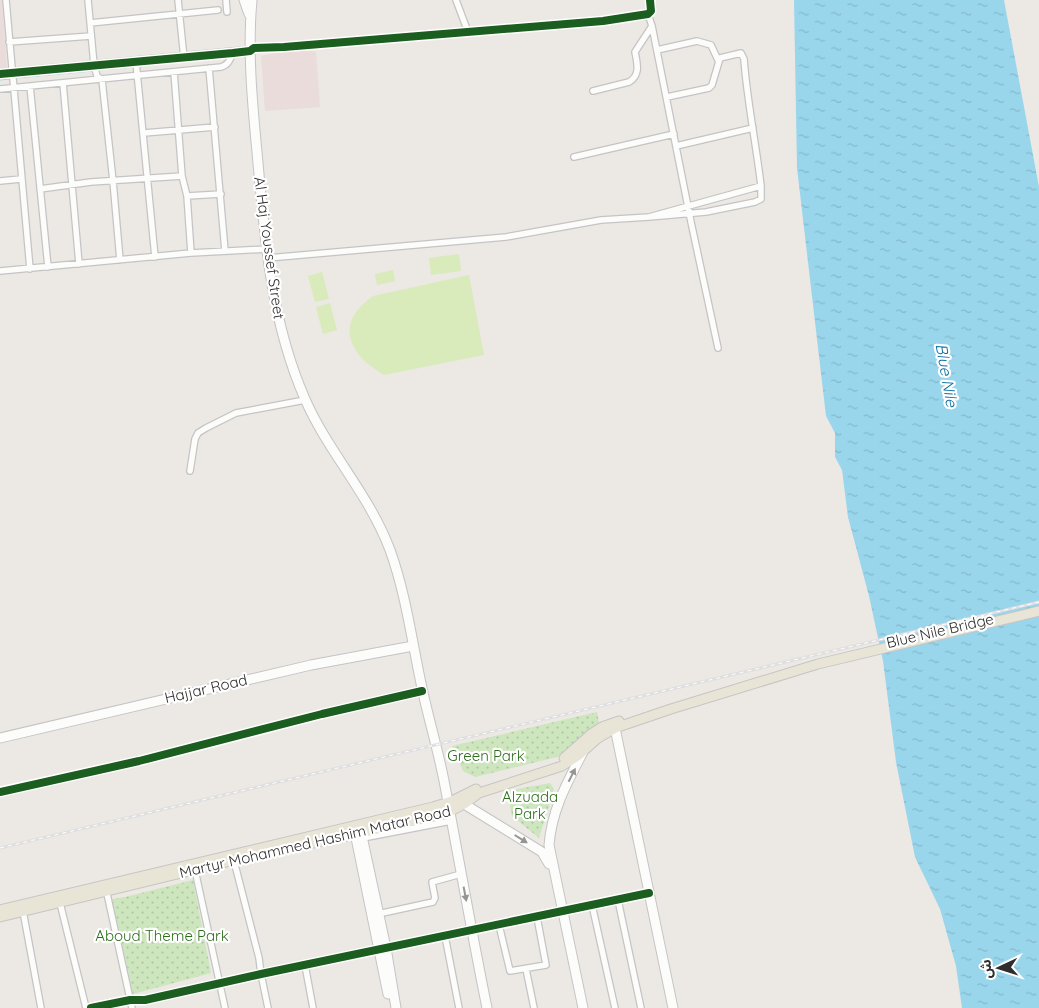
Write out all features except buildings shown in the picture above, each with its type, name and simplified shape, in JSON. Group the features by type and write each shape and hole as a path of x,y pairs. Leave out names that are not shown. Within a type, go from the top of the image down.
{"main road":[{"name":"Al Haj Youssef Street","path":"244,0 250,14 250,51 255,131 267,254 278,319 290,360 305,400 321,430 377,520 390,550 402,589 422,691 436,745 487,1008"},
{"path":"250,14 252,0"},
{"path":"0,74 137,68 184,58 250,51"},
{"name":"Blue Nile Bridge","path":"842,656 1039,608"},
{"path":"842,656 1039,611"},
{"name":"Hajjar Road","path":"0,738 311,665 413,646"},
{"name":"Martyr Mohammed Hashim Matar Road","path":"0,917 60,903 106,888 449,812 479,794 520,778 562,766 594,741 615,728 842,656"},
{"name":"Martyr Mohammed Hashim Matar Road","path":"449,812 487,784 559,761 602,727 671,704 818,660 842,656"},
{"path":"615,728 673,1008"},
{"path":"579,1008 549,845 550,828 558,801 584,750"},
{"path":"464,804 542,852 548,860 583,1008"},
{"path":"359,831 378,914 391,1008"},
{"path":"359,831 382,949 396,1008"},
{"name":"Martyr Mohammed Hashim Matar Road","path":"0,910 196,870 359,831"}],"street":[{"path":"6,0 30,268"},
{"path":"88,0 95,69 102,80 120,260"},
{"path":"178,0 184,58"},
{"path":"226,0 227,12"},
{"path":"456,0 468,32"},
{"path":"650,0 651,10 648,14 718,348"},
{"path":"90,23 218,10"},
{"path":"250,51 254,48 621,19 648,14"},
{"path":"593,91 633,80 638,68 635,52 652,26"},
{"path":"9,42 91,36"},
{"path":"657,50 700,41 711,45 718,60"},
{"path":"0,89 102,80 137,68 174,72 225,66 233,53"},
{"path":"0,271 226,250 267,254 506,237 601,220 690,214 760,200 761,186 743,55 738,53 722,56 718,60 712,85 709,88 666,97"},
{"path":"137,68 156,257"},
{"path":"209,68 226,250"},
{"path":"174,72 182,176 187,196 191,253"},
{"path":"63,83 79,264"},
{"path":"30,86 48,267"},
{"path":"144,133 215,126"},
{"path":"676,146 753,128"},
{"path":"574,157 674,134"},
{"path":"40,188 182,176"},
{"path":"0,181 21,179"},
{"path":"649,217 761,186"},
{"path":"187,196 221,194"},
{"path":"190,471 192,448 195,439 198,433 206,428 236,413 305,400"},
{"path":"0,792 139,761 312,716 422,691"},
{"path":"359,831 449,812"},
{"path":"234,861 259,958 268,1008"},
{"path":"196,870 224,1008"},
{"path":"378,914 432,902 435,898 432,882 461,874"},
{"path":"106,888 132,1008"},
{"path":"91,1008 130,1000 145,1000 649,893"},
{"path":"618,900 641,1008"},
{"path":"60,903 86,1008"},
{"path":"592,905 615,1008"},
{"path":"24,912 41,1008"},
{"path":"499,925 510,971 526,969 547,964 537,917"},
{"path":"445,936 459,1008"},
{"path":"304,965 313,1008"},
{"path":"526,969 534,1008"}],"shaded area":[{"path":"0,0 2,0 7,68 0,69"},
{"path":"299,49 316,52 320,107 265,111 261,56"}],"green space":[{"path":"459,254 461,271 431,275 429,258"},
{"path":"393,270 395,281 377,285 375,274"},
{"path":"322,272 329,299 315,302 308,276"},
{"path":"469,275 484,355 384,375 362,359 352,344 350,328 355,314 366,301 373,296"},
{"path":"330,303 337,330 323,334 316,307"},
{"name":"Green Park","path":"597,712 599,722 557,757 475,777 463,771 452,746"},
{"name":"Alzuada Park","path":"550,783 554,789 539,838 512,816 507,791"},
{"name":"Aboud Theme Park","path":"193,880 211,973 133,994 112,899"}],"water":[{"name":"Blue Nile","path":"794,0 1004,0 1039,187 1039,1008 962,1008 956,966 940,909 915,857 896,762 883,661 869,596 848,517 842,470 835,457 835,433 826,416 797,168"}],"waterway":[{"path":"138,66 225,58"},
{"path":"99,70 134,67"},
{"path":"16,78 92,71"},
{"path":"0,80 10,79"}],"railway":[{"path":"0,848 1039,602"}],"cycle path":[{"path":"0,74 233,53 250,51 254,48 603,21 648,14 651,11 650,0"},
{"path":"0,792 139,761 322,714 422,691"},
{"path":"91,1008 130,1000 145,1000 649,893"}]}
